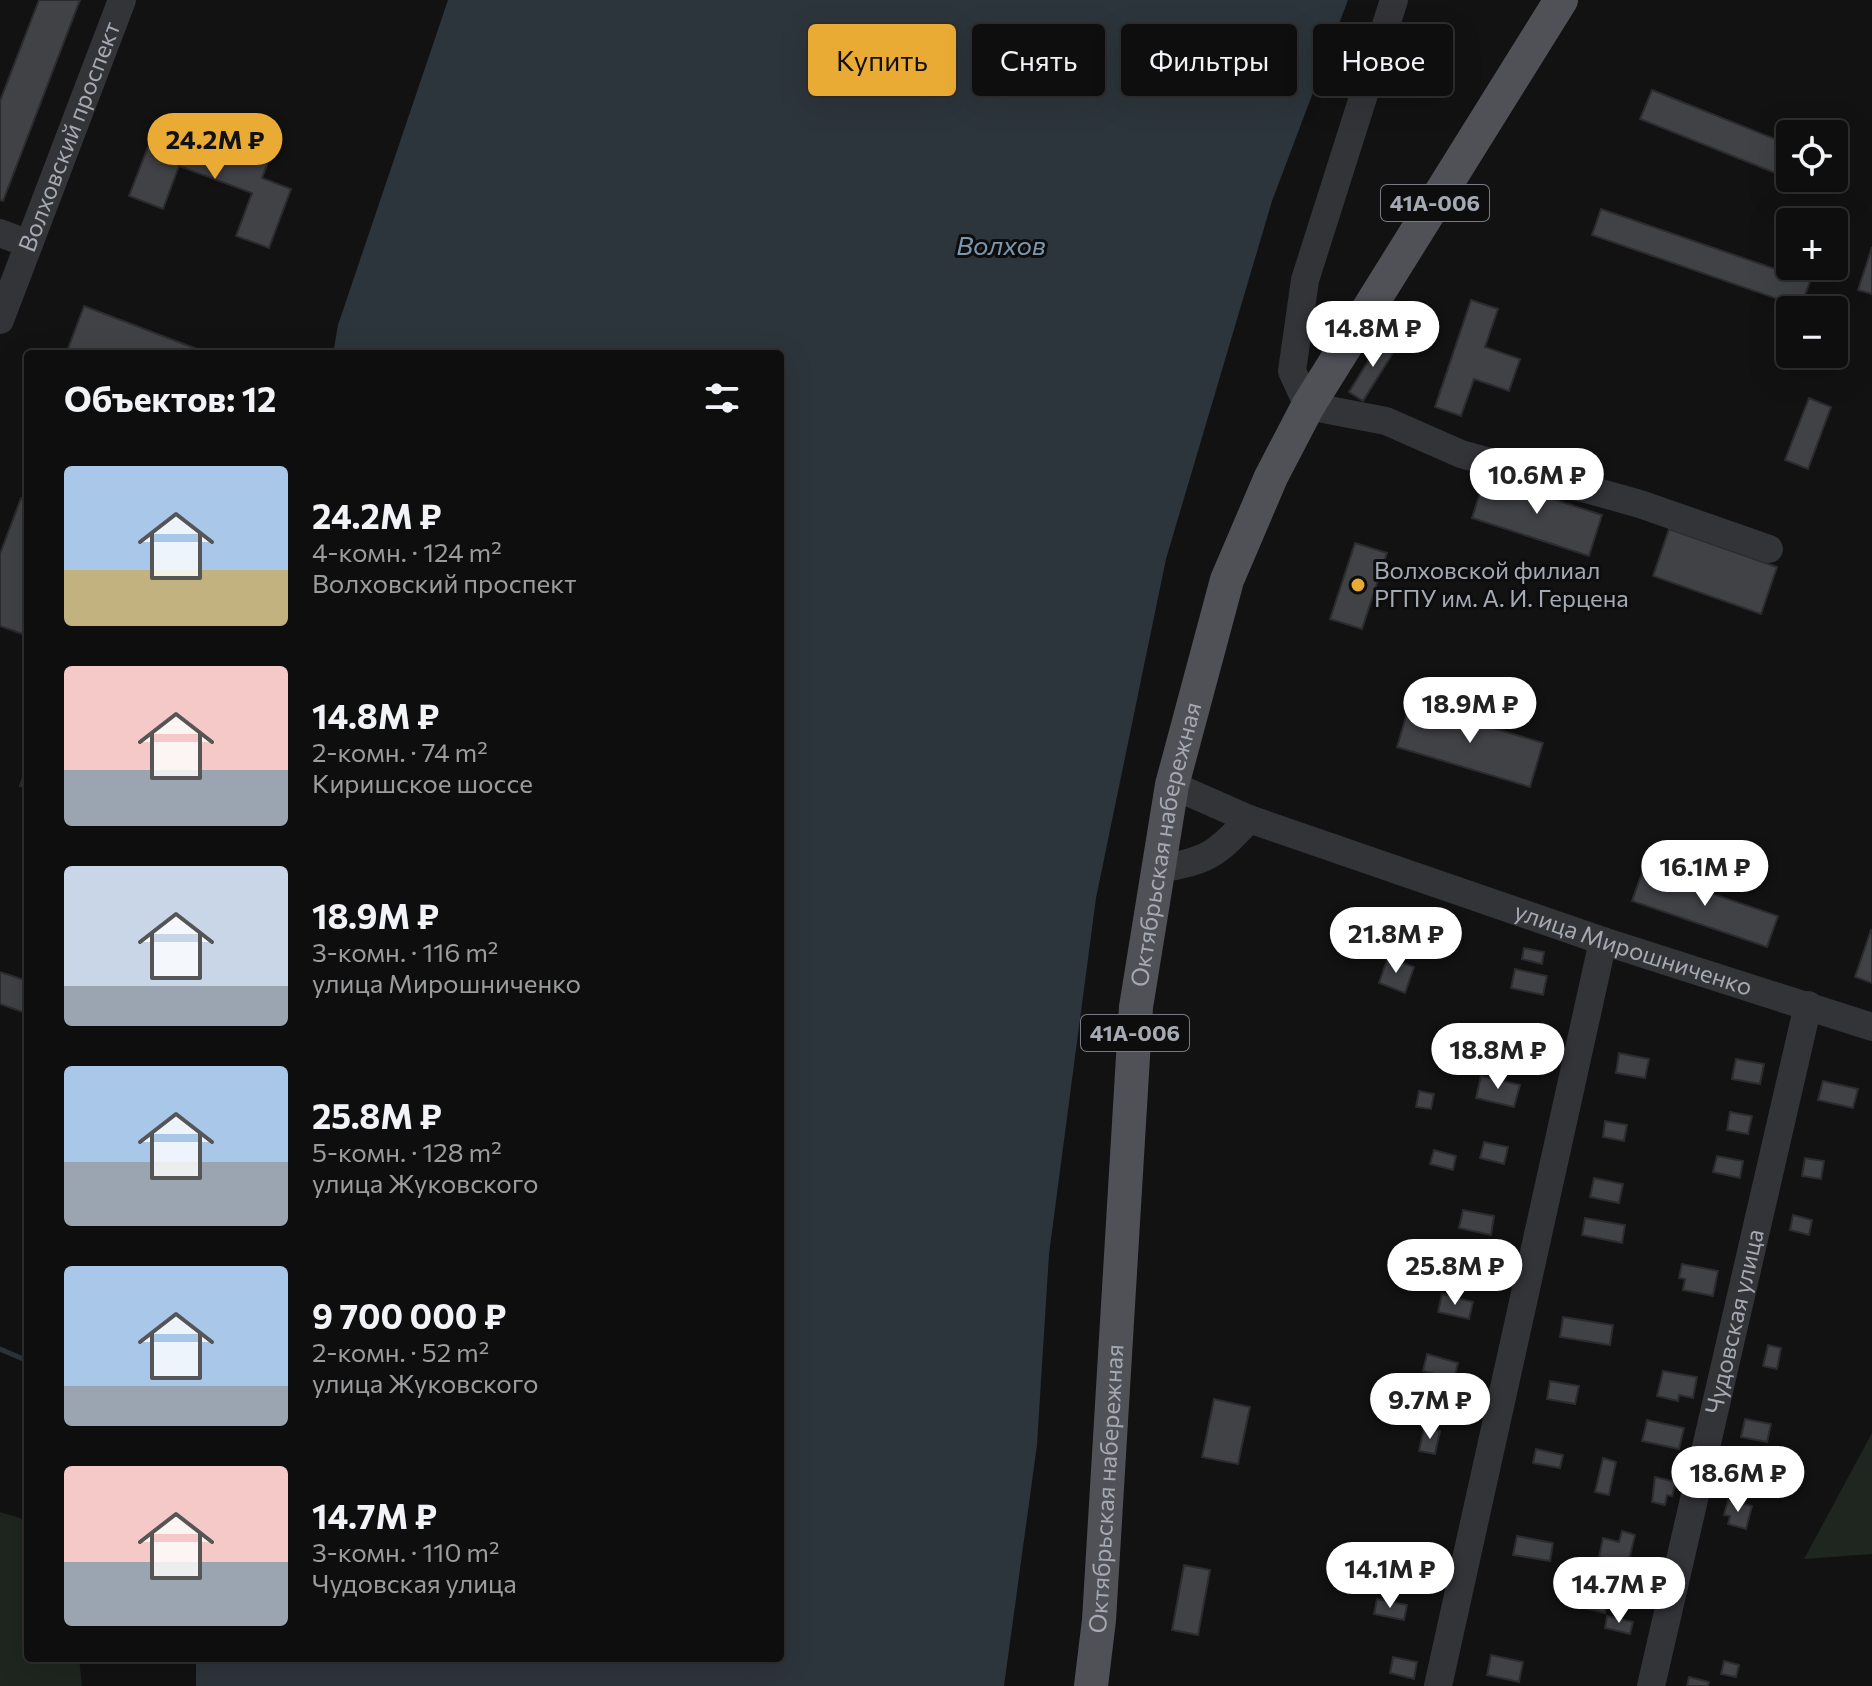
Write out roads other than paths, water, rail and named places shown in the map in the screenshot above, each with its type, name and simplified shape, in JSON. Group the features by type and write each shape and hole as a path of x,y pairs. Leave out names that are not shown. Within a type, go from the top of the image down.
{"main road":[{"name":"41А-006","path":"1308,406 1561,0"},
{"name":"Октябрьская набережная","path":"1091,1686 1099,1620 1136,1007 1172,785 1227,580 1271,477 1308,406"}],"street":[{"name":"Волховский проспект","path":"0,320 122,0"},
{"path":"1394,0 1305,280 1292,371 1308,406 1386,421 1461,454 1640,504 1769,549"},
{"path":"0,233 29,244"},
{"name":"улица Мирошниченко","path":"1172,785 1249,819 1603,941 1872,1027"},
{"path":"1159,869 1198,863 1228,841 1249,819"},
{"path":"1438,1686 1603,941"},
{"name":"Чудовская улица","path":"1651,1686 1808,1005"}],"water":[{"name":"Волхов","path":"448,0 1348,0 1339,24 1313,24 1313,93 1272,201 1166,559 1096,898 1049,1254 1037,1445 1004,1686 196,1686 196,1662 784,1662 784,350 334,350 338,325"}],"waterway":[{"path":"0,1349 24,1359"}],"place":[{"name":"Волховской филиал РГПУ им. А. И. Герцена","path":"1358,585"}]}
